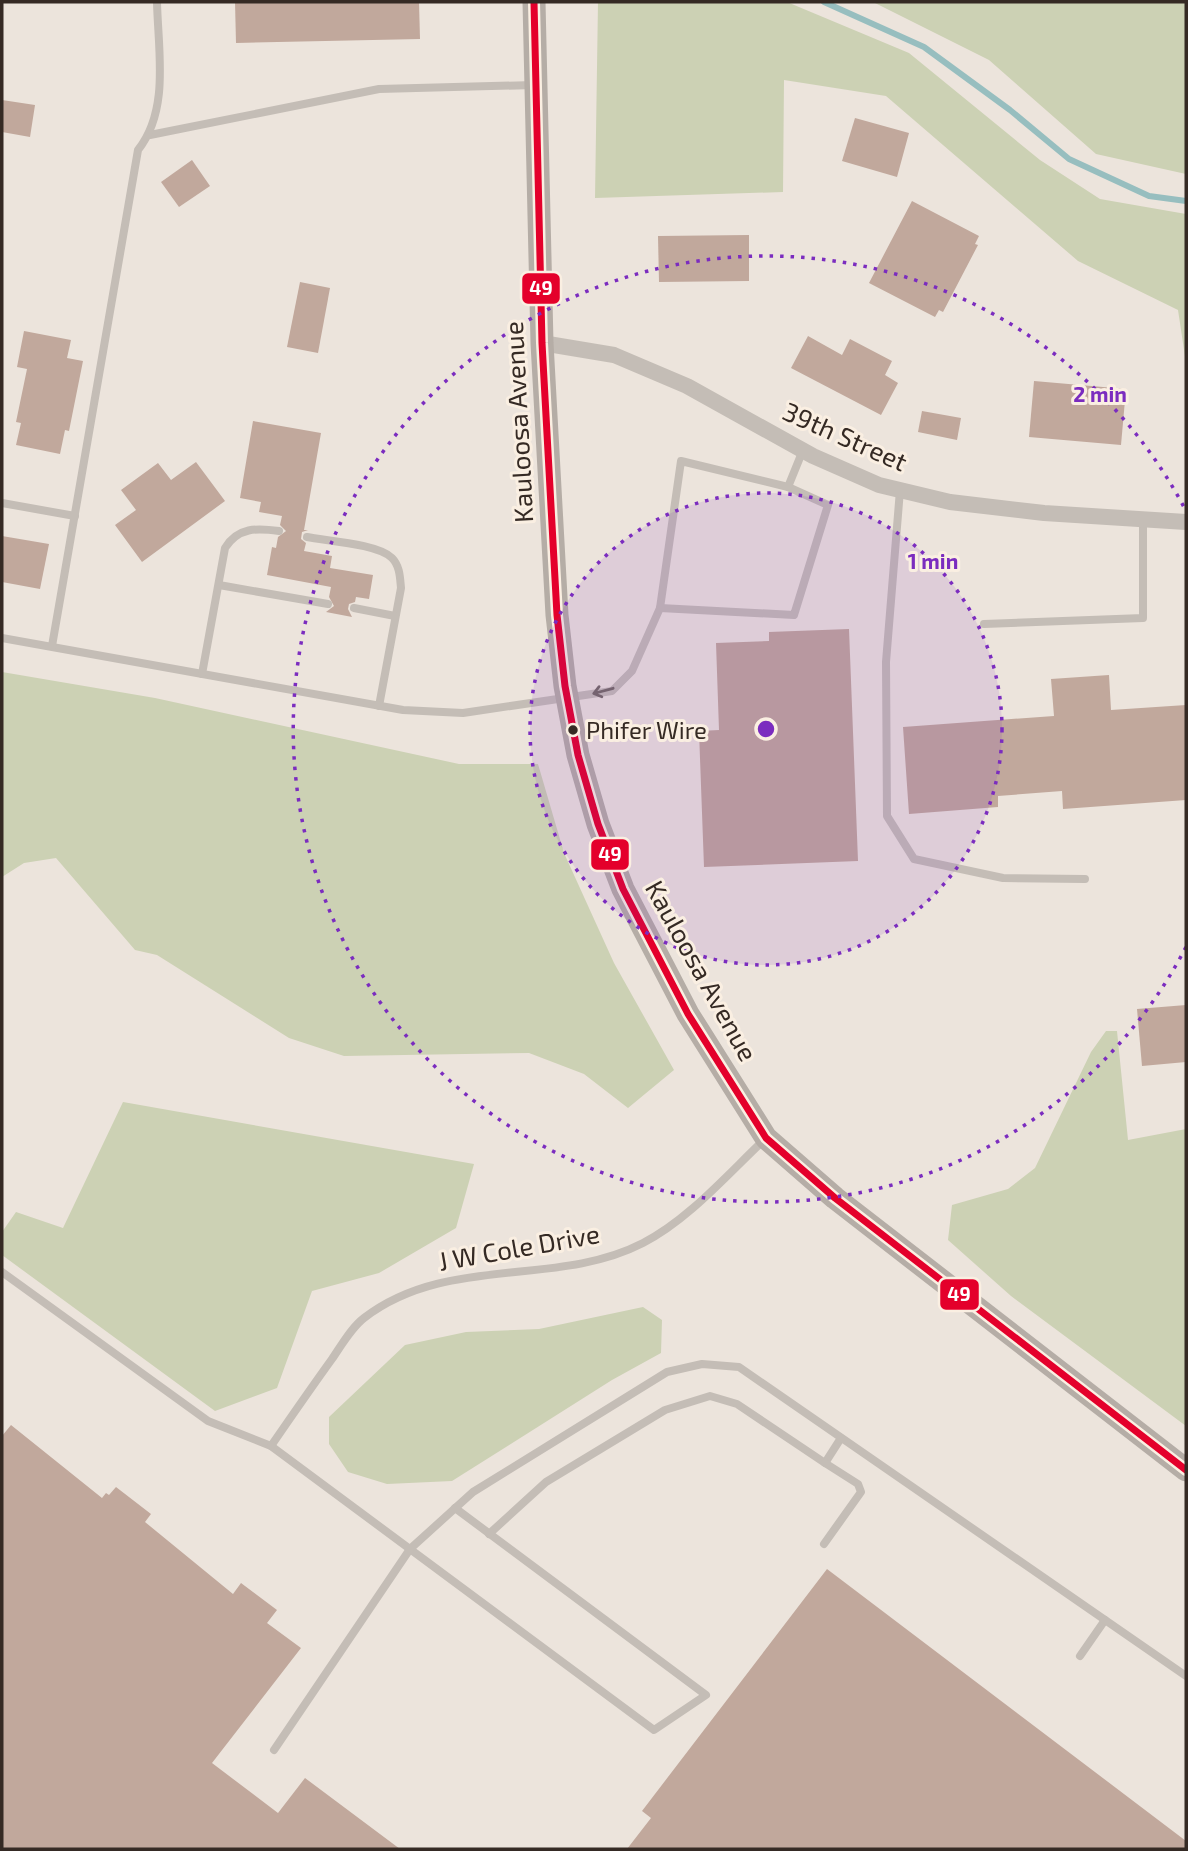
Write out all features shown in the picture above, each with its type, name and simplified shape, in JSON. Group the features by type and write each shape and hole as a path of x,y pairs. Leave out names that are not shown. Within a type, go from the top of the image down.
{"street":[{"name":"Kauloosa Avenue","path":"534,2 542,343 557,615 567,699 591,801 623,889 688,1014 766,1138 835,1198 1186,1470"},
{"name":"39th Street","path":"542,343 614,355 687,386 803,450 879,485 963,503 1186,522"}],"lane":[{"path":"52,646 138,150 150,135 160,97 157,2"},
{"path":"150,135 379,89 537,85"},
{"path":"788,487 803,450"},
{"path":"2,638 379,706 463,713 567,699 612,691 632,671 660,608 681,461 788,487 828,505 794,615 660,608"},
{"path":"900,490 886,662 887,816 914,859 1003,878 1085,879"},
{"path":"2,503 75,516"},
{"path":"984,624 1143,618 1143,520"},
{"path":"202,674 225,548 233,537 248,530 279,531"},
{"path":"307,537 380,551 392,558 400,574 396,616 379,706"},
{"path":"219,585 328,604"},
{"path":"354,608 396,616"},
{"name":"J W Cole Drive","path":"271,1446 348,1337 372,1313 424,1286 517,1269 568,1266 643,1243 679,1218 766,1138"},
{"path":"2,1272 208,1421 271,1446 654,1730 706,1695 455,1508"},
{"path":"274,1750 410,1549 455,1508 473,1492 667,1372 702,1363 739,1367 1186,1676"},
{"path":"489,1534 546,1482 665,1410 710,1396 737,1404 858,1485 861,1492 824,1544"},
{"path":"825,1463 841,1438"},
{"path":"1080,1656 1105,1620"}],"green space":[{"path":"598,2 787,2 909,53 1040,160 1100,199 1186,214 1186,363 1178,310 1078,261 886,96 784,80 783,192 595,198"},
{"path":"873,2 1186,2 1186,174 1096,154 989,60"},
{"path":"2,672 155,698 459,764 538,764 564,853 614,963 674,1070 628,1108 584,1074 529,1053 344,1056 289,1038 157,955 135,950 56,858 24,863 2,877"},
{"path":"1106,1031 1117,1031 1128,1140 1186,1129 1186,1426 1011,1296 948,1240 952,1205 1008,1189 1035,1168 1091,1052"},
{"path":"123,1102 474,1164 456,1228 379,1273 312,1291 277,1388 215,1411 2,1255 2,1232 16,1212 63,1228"},
{"path":"643,1307 662,1320 661,1353 612,1380 452,1481 387,1484 348,1472 329,1444 329,1417 405,1345 466,1332 539,1329"}],"building":[{"path":"235,2 419,2 420,39 236,43"},
{"path":"2,100 35,105 30,137 2,132"},
{"path":"855,118 909,133 897,177 842,161"},
{"path":"192,160 210,186 179,207 161,182"},
{"path":"912,201 979,236 975,244 978,245 943,312 939,310 935,317 869,283"},
{"path":"749,235 749,281 659,282 658,236"},
{"path":"300,282 330,288 318,353 287,347"},
{"path":"24,331 71,340 67,358 83,361 69,431 65,430 60,454 16,445 21,423 16,422 27,369 17,367"},
{"path":"808,336 842,355 850,339 892,361 885,375 898,383 881,415 791,368"},
{"path":"1034,381 1126,389 1121,445 1029,437"},
{"path":"922,411 961,418 957,440 918,432"},
{"path":"253,421 321,433 304,530 308,530 302,532 301,539 306,543 304,551 332,556 330,568 373,575 369,599 356,597 355,602 349,604 352,617 326,612 334,606 329,597 331,587 267,575 272,547 276,548 278,537 286,531 280,525 282,516 259,512 261,502 240,498"},
{"path":"196,462 225,501 142,562 115,525 136,510 121,490 158,463 171,480"},
{"path":"2,536 49,544 40,589 2,582"},
{"path":"849,629 858,861 704,867 699,731 719,730 716,643 769,641 769,632"},
{"path":"1109,675 1111,710 1186,705 1186,800 1063,809 1062,791 998,796 998,807 909,814 903,727 1054,716 1051,679"},
{"path":"1186,1005 1186,1062 1142,1066 1137,1009"},
{"path":"11,1425 102,1498 116,1487 151,1514 145,1522 233,1594 241,1583 277,1610 267,1623 301,1648 212,1763 278,1813 305,1778 400,1849 2,1849 2,1436"},
{"path":"827,1569 1186,1841 1186,1849 627,1849 651,1818 642,1811"}],"waterway":[{"path":"824,2 924,47 1010,110 1069,159 1149,196 1186,201"}],"transit line":[{"name":"49","path":"534,2 542,343 557,615 565,686 578,755 598,824 623,889 688,1014 766,1138 835,1198 1186,1470"}],"place":[{"name":"Phifer Wire","path":"573,730"}]}
